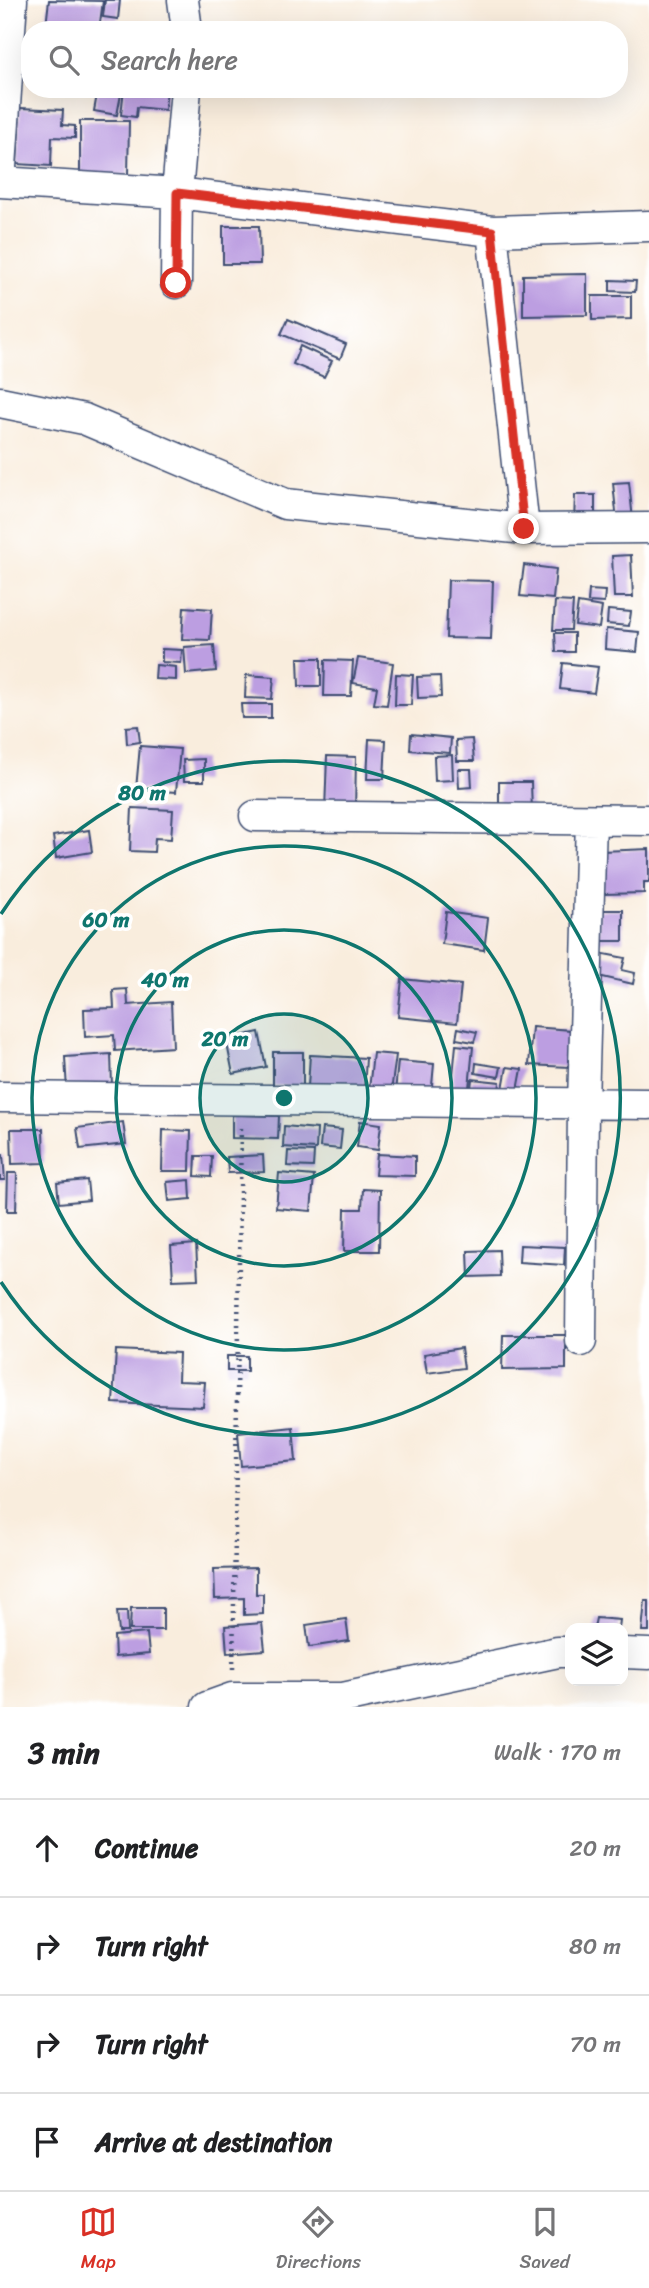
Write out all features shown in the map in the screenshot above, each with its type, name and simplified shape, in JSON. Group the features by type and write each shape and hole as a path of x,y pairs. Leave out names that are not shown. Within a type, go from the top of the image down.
{"street":[{"path":"12,0 5,33 0,182 177,193 492,231 649,226"},
{"path":"183,0 186,21"},
{"path":"176,283 177,193 185,98"},
{"path":"492,231 524,529"},
{"path":"0,402 84,419 285,504 524,529 649,528"},
{"path":"255,816 649,820"},
{"path":"581,1341 583,1104 591,820"},
{"path":"0,1097 649,1104"},
{"path":"220,1702 343,1698 565,1652"},
{"path":"628,1653 649,1654"}],"path":[{"path":"220,1702 241,1100"}],"building":[{"path":"49,0 103,1 100,21 47,21"},
{"path":"105,0 120,0 118,19 103,17"},
{"path":"96,98 120,98 117,115 94,111"},
{"path":"123,98 166,98 165,110 137,107 136,117 121,115"},
{"path":"20,108 63,110 62,125 75,126 75,138 52,137 51,166 17,164"},
{"path":"80,121 129,121 128,175 80,175"},
{"path":"223,226 259,226 260,264 223,264"},
{"path":"587,274 587,315 523,316 523,275"},
{"path":"610,280 636,281 635,292 610,291"},
{"path":"592,296 631,296 631,319 592,320"},
{"path":"288,319 346,344 340,359 281,334"},
{"path":"300,346 332,361 324,377 293,364"},
{"path":"629,482 633,520 617,521 613,483"},
{"path":"575,495 595,495 595,523 574,523"},
{"path":"631,555 633,597 614,597 612,556"},
{"path":"524,565 556,569 553,599 520,596"},
{"path":"448,580 493,581 491,639 446,638"},
{"path":"589,590 605,591 604,603 588,602"},
{"path":"555,601 573,602 571,630 553,630"},
{"path":"578,603 602,607 599,628 575,625"},
{"path":"184,607 212,609 210,640 182,639"},
{"path":"608,610 631,612 629,626 607,624"},
{"path":"606,629 639,632 637,652 605,649"},
{"path":"555,633 574,633 574,652 556,652"},
{"path":"214,645 216,671 186,674 184,647"},
{"path":"162,649 182,650 181,663 162,662"},
{"path":"298,658 321,658 321,686 299,686"},
{"path":"358,658 393,663 387,705 374,704 377,687 353,683"},
{"path":"325,660 353,661 351,696 324,696"},
{"path":"563,663 598,667 594,693 560,689"},
{"path":"156,665 176,667 176,680 155,679"},
{"path":"396,674 413,675 411,705 395,705"},
{"path":"246,675 274,677 272,699 245,698"},
{"path":"440,676 441,697 418,698 417,677"},
{"path":"241,704 271,704 271,718 242,718"},
{"path":"138,726 140,742 127,744 126,727"},
{"path":"411,734 451,738 450,753 410,750"},
{"path":"369,739 386,740 384,779 367,779"},
{"path":"472,739 474,761 457,761 456,740"},
{"path":"140,746 180,749 176,792 136,789"},
{"path":"452,755 453,780 435,781 434,756"},
{"path":"327,756 356,757 355,812 325,811"},
{"path":"204,759 204,781 184,781 183,760"},
{"path":"458,769 471,769 472,787 459,788"},
{"path":"499,782 531,782 532,812 499,813"},
{"path":"132,808 173,810 171,839 155,838 154,852 130,851"},
{"path":"89,830 92,852 56,858 53,836"},
{"path":"649,849 649,882 644,882 644,893 603,894 602,851"},
{"path":"599,910 623,910 623,941 599,941"},
{"path":"446,912 488,918 484,950 442,944"},
{"path":"599,953 625,958 622,970 635,973 633,984 594,975"},
{"path":"402,979 461,985 457,1023 398,1017"},
{"path":"127,989 128,1005 171,1002 173,1047 115,1051 114,1035 85,1037 84,1009 114,1008 113,990"},
{"path":"532,1027 571,1030 569,1067 529,1065"},
{"path":"458,1028 477,1032 474,1042 456,1039"},
{"path":"259,1032 266,1067 233,1074 226,1039"},
{"path":"456,1045 473,1047 468,1098 451,1096"},
{"path":"273,1052 303,1052 303,1086 273,1086"},
{"path":"373,1053 396,1055 391,1092 369,1090"},
{"path":"111,1054 112,1087 67,1090 65,1057"},
{"path":"310,1055 366,1058 364,1091 308,1087"},
{"path":"398,1061 434,1064 431,1096 395,1093"},
{"path":"476,1063 501,1067 499,1077 475,1073"},
{"path":"507,1067 522,1069 517,1096 502,1094"},
{"path":"472,1079 500,1082 498,1101 470,1098"},
{"path":"232,1115 279,1116 278,1139 232,1138"},
{"path":"360,1121 381,1124 378,1150 357,1147"},
{"path":"123,1122 126,1144 80,1149 77,1128"},
{"path":"284,1126 317,1129 316,1149 283,1147"},
{"path":"322,1128 342,1130 340,1149 320,1147"},
{"path":"11,1129 43,1129 44,1163 12,1164"},
{"path":"163,1130 191,1131 190,1171 162,1171"},
{"path":"288,1151 314,1152 313,1167 287,1166"},
{"path":"377,1154 415,1156 415,1176 375,1175"},
{"path":"3,1155 5,1180 0,1180 0,1156"},
{"path":"263,1155 264,1172 228,1173 227,1157"},
{"path":"196,1156 212,1156 211,1177 195,1176"},
{"path":"8,1173 17,1173 16,1211 7,1211"},
{"path":"279,1173 314,1176 311,1211 276,1208"},
{"path":"87,1180 89,1200 59,1203 57,1183"},
{"path":"190,1180 191,1199 169,1201 167,1182"},
{"path":"363,1189 380,1190 379,1251 344,1251 345,1209 362,1209"},
{"path":"196,1244 198,1279 173,1280 171,1246"},
{"path":"520,1245 565,1247 564,1265 519,1262"},
{"path":"499,1250 500,1276 469,1277 468,1251"},
{"path":"503,1335 566,1335 566,1369 502,1370"},
{"path":"461,1348 464,1368 427,1373 424,1354"},
{"path":"116,1350 179,1353 178,1381 205,1382 203,1407 113,1403"},
{"path":"227,1356 247,1356 247,1371 227,1371"},
{"path":"293,1427 296,1461 241,1466 238,1433"},
{"path":"256,1568 256,1594 263,1594 263,1614 244,1615 244,1598 215,1599 214,1569"},
{"path":"645,1601 649,1601 649,1631 642,1631"},
{"path":"131,1608 163,1608 163,1630 130,1630"},
{"path":"117,1611 127,1611 128,1632 119,1632"},
{"path":"596,1618 620,1620 620,1623 595,1623"},
{"path":"346,1619 349,1641 309,1647 306,1625"},
{"path":"262,1623 265,1650 227,1653 225,1626"},
{"path":"147,1633 149,1654 115,1657 114,1636"}],"route":[{"path":"176,283 177,193 492,231 524,529"}]}
